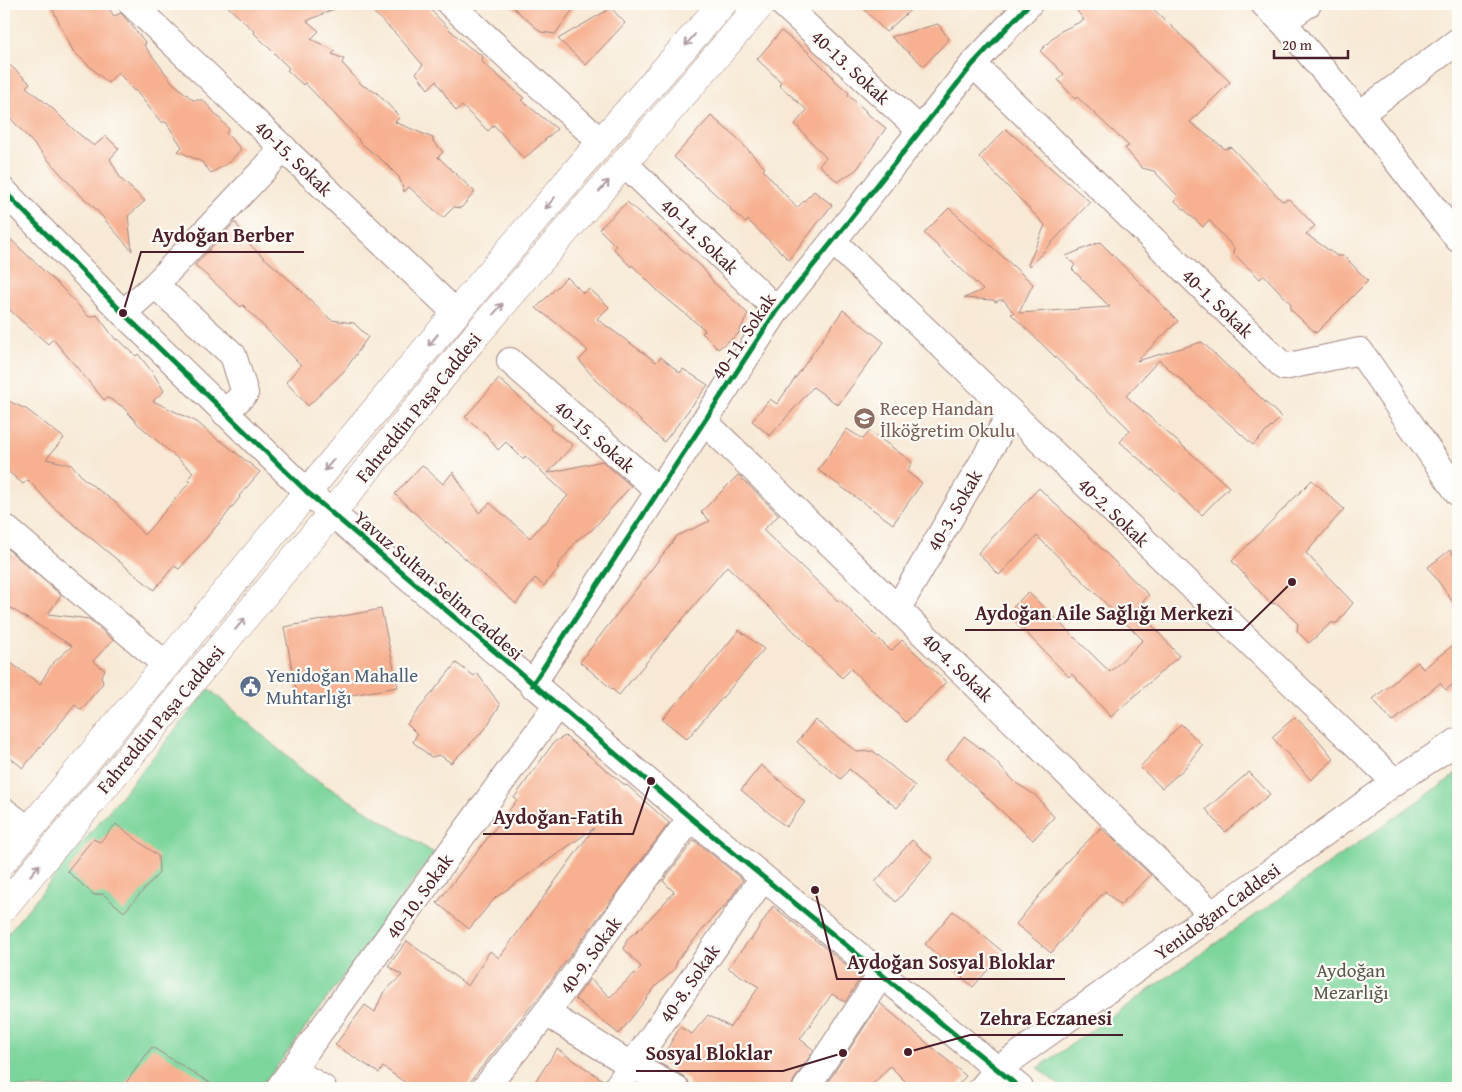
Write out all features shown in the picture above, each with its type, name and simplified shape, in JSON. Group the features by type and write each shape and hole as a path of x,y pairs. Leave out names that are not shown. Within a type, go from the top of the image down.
{"main road":[{"name":"Fahreddin Paşa Caddesi","path":"4,860 456,313 722,4"},
{"name":"Fahreddin Paşa Caddesi","path":"4,908 332,513 477,334 762,4"}],"street":[{"name":"40-15. Sokak","path":"132,4 456,313"},
{"path":"450,4 602,142"},
{"name":"40-13. Sokak","path":"783,4 920,130"},
{"name":"40-11. Sokak","path":"532,685 777,310 973,64 1029,4"},
{"path":"1264,4 1283,22 1360,114 1458,239"},
{"path":"1283,22 1308,4"},
{"path":"1360,114 1458,41"},
{"name":"40-1. Sokak","path":"973,64 1284,368 1360,351 1458,493"},
{"path":"123,313 155,285 284,148"},
{"name":"40-14. Sokak","path":"624,163 777,310"},
{"name":"Yavuz Sultan Selim Caddesi","path":"4,191 123,313 307,492 532,685 558,704 762,878 881,975 990,1079 1020,1088"},
{"name":"40-2. Sokak","path":"833,241 1395,782"},
{"path":"155,285 233,355 245,393 225,413"},
{"name":"40-15. Sokak","path":"510,361 658,490"},
{"name":"40-3. Sokak","path":"898,608 1011,413"},
{"name":"40-4. Sokak","path":"704,421 1212,914"},
{"path":"4,527 166,665"},
{"name":"40-10. Sokak","path":"286,1079 558,704"},
{"name":"Yenidoğan Caddesi","path":"990,1079 1212,914 1395,782 1458,741"},
{"path":"4,811 28,829"},
{"name":"40-9. Sokak","path":"484,1088 546,1014 691,818"},
{"name":"40-8. Sokak","path":"616,1088 762,878"},
{"path":"806,1088 881,975"},
{"path":"546,1014 631,1065 675,1088"},
{"path":"286,1079 323,1088"}],"green space":[{"path":"209,689 307,774 434,853 261,1088 4,1088 4,938"},
{"name":"Aydoğan Mezarlığı","path":"1458,773 1458,1088 1062,1088 1038,1068"}],"building":[{"path":"50,4 106,4 114,16 121,13 146,43 144,45 172,82 193,100 203,100 229,129 226,133 241,149 230,162 211,173 202,162 178,151 182,147 166,122 161,122 118,72 108,83 73,51"},
{"path":"225,4 345,4 307,21 319,31 311,39 335,51 332,54 344,59 342,63 362,85 377,93 400,117 395,122 433,138 433,141 443,152 438,157 475,192 461,208 454,207 443,218 409,187 404,192 399,177 358,141 305,83 303,85 287,70 289,68"},
{"path":"365,4 425,4 451,31 469,47 483,56 482,62 524,98 521,100 557,129 524,159 494,125 488,131 462,106 456,111 436,81 428,89 416,73 423,65 396,34"},
{"path":"509,4 577,4 555,34 541,32"},
{"path":"859,4 917,4 886,32"},
{"path":"1072,4 1148,4 1230,82 1190,122 1225,149 1231,147 1282,201 1289,199 1315,226 1306,234 1337,256 1344,256 1368,281 1316,333 1290,309 1291,304 1264,275 1260,279 1233,253 1234,248 1209,220 1203,227 1175,201 1178,196 1154,171 1142,168 1125,148 1129,146 1077,97 1075,99 1058,80 1064,74 1040,51 1059,32 1084,20"},
{"path":"611,8 625,23 586,65 558,39"},
{"path":"938,24 949,39 924,66 891,37"},
{"path":"781,31 807,51 865,112 886,128 857,169 838,182 819,165 826,158 795,124 807,110 779,85 781,82 757,59"},
{"path":"4,60 30,83 26,87 94,146 106,136 119,149 110,159 121,179 145,201 128,216 132,251 93,206 78,193 4,111"},
{"path":"711,116 736,137 765,168 763,170 797,208 814,191 832,205 789,260 748,220 746,223 674,157"},
{"path":"1006,129 1090,202 1030,266 1028,265 1045,225 979,157"},
{"path":"627,202 702,267 714,283 748,314 738,334 718,349 702,333 705,330 660,293 632,265 631,267 614,249 616,246 599,229"},
{"path":"949,208 1033,284 1019,313 1110,307 1072,269 1075,265 1066,256 1100,242 1178,321 1137,361 1202,342 1281,417 1253,445 1159,360 1126,396 1229,487 1202,515 1120,442 1130,430 1011,314 1014,313 1004,300 996,302 993,300 964,298 983,290 924,233"},
{"path":"236,223 251,246 331,320 354,323 368,337 345,370 308,406 286,382 301,365 243,305 241,307 195,265"},
{"path":"4,233 62,288 89,317 97,315 116,340 118,339 136,356 138,354 164,391 153,401 197,422 260,472 239,496 223,519 179,569 174,566 154,590 53,507 28,480 23,484 4,468 4,399 26,409 64,438 46,459 72,465 84,479 116,503 144,535 190,482 188,479 193,472 138,424 122,406 108,398 104,400 53,339 48,344 4,304"},
{"path":"567,277 583,293 590,289 609,307 597,319 656,362 661,357 680,373 683,369 708,385 664,442 594,378 579,360 588,351 559,325 536,308"},
{"path":"843,310 884,342 838,405 813,387 770,436 752,421 770,399 777,404"},
{"path":"499,379 552,426 550,429 573,445 548,473 602,461 631,486 593,529 578,539 557,567 559,568 544,586 535,578 516,604 447,544 395,494 422,465 443,484 453,472 479,513 490,503 530,538 545,523 568,496 525,456 523,459 506,442 498,450 486,434 465,417"},
{"path":"847,429 863,439 870,431 912,462 907,472 922,483 893,524 818,470"},
{"path":"738,475 779,515 763,530 838,601 840,600 891,651 902,640 946,682 906,722 851,669 842,678 727,566 619,695 580,662 677,536 710,521 701,512"},
{"path":"1312,480 1344,509 1306,553 1353,603 1337,623 1331,623 1309,643 1297,631 1298,624 1278,604 1270,603 1232,561"},
{"path":"1039,488 1149,595 1137,608 1179,656 1111,717 1072,674 1069,677 1007,613 1028,592 1110,672 1143,640 1037,536 999,575 978,553"},
{"path":"4,546 61,595 48,614 89,619 113,640 93,661 105,670 101,676 103,683 81,710 75,705 23,768 4,753 4,658 40,684 52,664 72,646 4,604"},
{"path":"1450,550 1458,561 1458,609 1428,567"},
{"path":"381,609 398,687 299,704 284,627"},
{"path":"739,630 764,649 687,739 662,719"},
{"path":"1458,641 1458,680 1446,690 1440,683 1392,722 1373,699 1418,662 1423,669"},
{"path":"456,663 474,676 477,673 500,705 485,729 451,763 440,755 431,757 413,742 417,734 407,724"},
{"path":"1295,717 1316,737 1334,759 1311,780 1272,737"},
{"path":"815,720 857,752 873,751 915,786 897,808 849,769 841,779 797,742"},
{"path":"1181,724 1202,745 1184,769 1162,788 1140,767"},
{"path":"565,736 627,785 669,823 544,990 465,1088 413,1088 383,1067 379,1073 335,1045 365,1005 375,1012 383,993 402,975 388,966 407,941 468,986 490,951 499,958 594,828 495,898 469,929 437,903 517,800 514,798 554,742"},
{"path":"964,736 987,753 1016,783 1035,795 1054,817 1033,840 946,760"},
{"path":"761,765 805,802 786,827 741,790"},
{"path":"1249,772 1270,794 1225,832 1206,809"},
{"path":"116,824 158,856 159,873 124,912 103,894 94,895 67,871 93,839 100,842"},
{"path":"1101,828 1151,875 1120,905 1105,891 1051,953 1016,924 1070,858"},
{"path":"694,840 743,880 726,905 678,959 674,970 656,986 619,1034 575,999 590,979 610,997 641,967 624,949 627,939 643,926 674,892 663,881"},
{"path":"912,840 933,859 896,902 875,882"},
{"path":"773,906 861,977 845,1002 832,994 800,1039 814,1050 794,1080 791,1088 690,1088 688,1080 682,1075 659,1063 680,1027 692,1034 708,1015 730,1027 759,987 728,968 751,940"},
{"path":"953,911 1003,952 973,987 925,944"},
{"path":"880,1003 966,1076 955,1088 912,1088 890,1066 869,1088 824,1088"},
{"path":"152,1047 218,1088 122,1088"},
{"path":"557,1049 603,1080 601,1088 531,1088"}],"cycle path":[{"path":"532,685 777,310 973,64 1029,4"},
{"path":"4,191 123,313 307,492 691,818 1020,1088"}],"place":[{"name":"Aydoğan Berber","path":"123,313"},
{"name":"Recep Handan İlköğretim Okulu","path":"864,419"},
{"name":"Aydoğan Aile Sağlığı Merkezi","path":"1292,582"},
{"name":"Yenidoğan Mahalle Muhtarlığı","path":"250,686"},
{"name":"Aydoğan-Fatih","path":"651,781"},
{"name":"Aydoğan Sosyal Bloklar","path":"815,890"},
{"name":"Zehra Eczanesi","path":"908,1052"},
{"name":"Sosyal Bloklar","path":"843,1053"}]}
